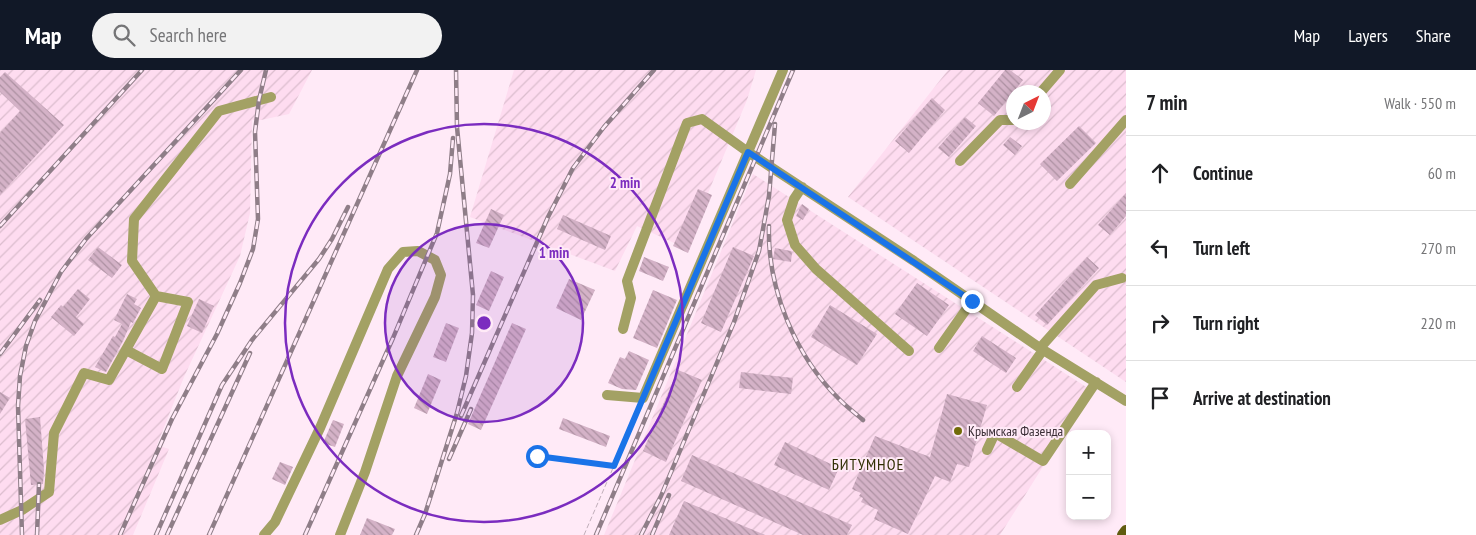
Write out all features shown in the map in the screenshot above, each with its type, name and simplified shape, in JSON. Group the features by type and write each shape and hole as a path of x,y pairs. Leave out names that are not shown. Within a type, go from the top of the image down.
{"main road":[{"path":"1123,535 1126,531"}],"street":[{"path":"608,395 643,398 782,70"},
{"path":"1047,85 1060,70"},
{"path":"126,350 162,370 188,302 156,296 132,261 134,219 220,111 271,97"},
{"path":"624,329 631,298 627,281 687,123 702,120 1042,349 1126,401"},
{"path":"960,161 1000,120 1006,120"},
{"path":"1070,184 1126,120"},
{"path":"802,187 794,199 786,220 794,245 816,269 909,351"},
{"path":"264,535 275,522 320,428 388,269 403,252 418,251 435,260 441,275 434,297 397,376 365,472 340,535"},
{"path":"1017,387 1042,349 1096,284 1122,278"},
{"path":"0,520 22,510 49,492 54,433 84,373 109,380 156,296"},
{"path":"940,348 972,301"},
{"path":"987,450 995,433 1043,461 1096,382"}],"path":[{"path":"584,535 643,398"},
{"path":"537,456 614,466"}],"shaded area":[{"path":"0,70 312,70 289,114 252,120 250,213 240,256 184,377 157,445 169,449 133,535 0,535"},
{"path":"514,70 756,70 747,100 685,248 637,226 615,271 470,217"},
{"path":"948,70 1126,70 1126,382 848,197"},
{"path":"753,174 1091,390 1000,535 604,535"}],"building":[{"path":"1005,70 1010,70 1023,80 1019,85 1006,85 1006,101 994,116 978,103"},
{"path":"5,72 64,125 0,195 0,133 20,111 0,92 0,77"},
{"path":"932,98 945,110 909,153 895,141"},
{"path":"965,117 976,126 949,157 938,148"},
{"path":"1079,126 1096,143 1057,181 1040,164"},
{"path":"1010,137 1022,146 1015,155 1003,145"},
{"path":"698,189 712,195 688,253 673,246"},
{"path":"1126,193 1126,216 1110,235 1098,225"},
{"path":"802,204 809,209 803,220 796,216"},
{"path":"491,209 504,215 489,248 476,243"},
{"path":"563,215 611,236 605,250 557,229"},
{"path":"98,247 122,265 112,278 88,260"},
{"path":"733,247 754,256 721,332 701,323"},
{"path":"775,248 791,251 791,262 773,259"},
{"path":"644,257 669,267 663,281 639,271"},
{"path":"1087,257 1099,268 1047,325 1035,315"},
{"path":"491,271 504,277 489,311 476,305"},
{"path":"569,279 595,290 581,320 556,308"},
{"path":"917,283 949,305 927,336 895,314"},
{"path":"78,289 90,299 76,317 84,324 74,336 51,317 61,305 63,307"},
{"path":"653,290 677,300 657,348 633,338"},
{"path":"127,294 137,299 134,304 141,308 133,323 131,322 106,372 95,367 122,324 114,320"},
{"path":"199,299 214,306 202,333 187,326"},
{"path":"830,305 877,334 857,365 811,337"},
{"path":"446,323 459,328 446,362 433,357"},
{"path":"512,323 526,329 481,430 468,424"},
{"path":"982,336 1016,358 1006,373 973,351"},
{"path":"629,351 649,360 636,390 622,389 608,383 620,357 625,359"},
{"path":"678,370 702,380 666,462 643,451"},
{"path":"741,372 793,378 791,394 739,388"},
{"path":"428,374 441,380 427,414 414,408"},
{"path":"0,392 10,398 0,414"},
{"path":"947,394 987,405 969,467 957,464 950,482 935,476 908,534 874,519 878,510 861,502 863,498 859,496 861,493 852,489 875,436 930,457"},
{"path":"40,417 44,470 43,484 31,485 25,419"},
{"path":"563,418 610,436 606,447 559,429"},
{"path":"333,420 344,424 335,447 323,443"},
{"path":"785,442 839,468 829,490 774,465"},
{"path":"692,455 852,525 847,535 803,535 681,481"},
{"path":"280,462 293,467 285,485 272,479"},
{"path":"684,501 765,535 669,535"},
{"path":"367,518 395,529 392,535 360,535"}],"railway":[{"path":"0,226 142,70"},
{"path":"22,535 18,406 20,376 26,346 35,321 61,272 86,239 241,70"},
{"path":"120,535 172,419 217,334 253,249 258,219 255,132 259,100 266,70"},
{"path":"209,535 417,70"},
{"path":"416,535 425,514 457,413 466,376 472,333 473,295 457,127 456,70"},
{"path":"461,416 548,217 573,168 604,127 654,70"},
{"path":"596,535 793,70"},
{"path":"641,535 661,496 734,322 759,251 769,196 775,124"},
{"path":"305,535 393,338 437,233 450,174 453,138"},
{"path":"156,535 222,385 252,340 319,259 332,239 348,207"},
{"path":"769,226 773,273 779,297 797,342 824,382 843,403 863,420"},
{"path":"0,354 40,300"},
{"path":"167,535 250,353"},
{"path":"449,459 471,409"},
{"path":"37,535 39,484"},
{"path":"652,535 669,495"}],"place":[{"name":"Крымская Фазенда","path":"958,431"}],"district":[{"name":"БИТУМНОЕ","path":"868,464"}],"route":[{"path":"537,456 614,466 748,152 972,301"}]}
